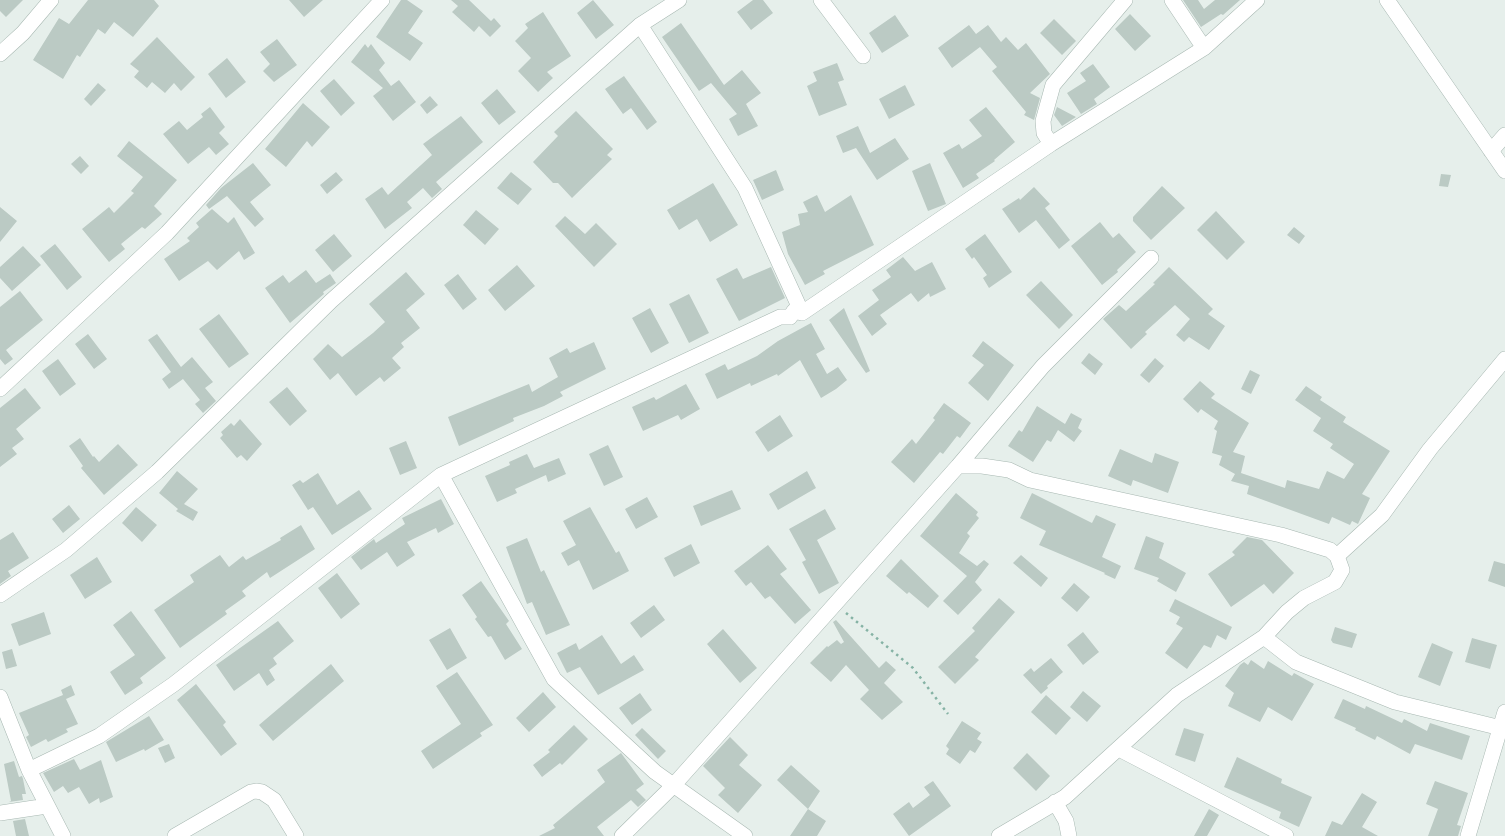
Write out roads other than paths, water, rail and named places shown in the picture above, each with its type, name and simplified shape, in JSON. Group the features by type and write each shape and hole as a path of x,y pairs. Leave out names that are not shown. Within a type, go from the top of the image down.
{"street":[{"path":"0,54 23,33 51,0"},
{"path":"0,595 66,550 157,472 331,301 640,25 679,0"},
{"path":"821,0 863,56"},
{"path":"1050,144 1044,133 1043,120 1053,86 1126,0"},
{"path":"1172,0 1204,48"},
{"path":"29,770 99,736 174,684 441,475 780,318 790,317 794,311 802,313 1050,144 1204,48 1257,0"},
{"path":"1387,0 1505,171"},
{"path":"0,389 167,233 373,3"},
{"path":"640,25 745,188 802,313"},
{"path":"1491,151 1505,135"},
{"path":"622,836 672,787 958,466 1043,366 1151,258"},
{"path":"1337,556 1382,515 1430,449 1505,359"},
{"path":"958,466 982,466 1009,470 1030,480 1282,535 1330,550 1337,556 1342,570 1335,582 1304,598 1287,612 1264,637 1176,695 1065,797 1000,836"},
{"path":"441,475 554,679 672,787 745,836"},
{"path":"1264,637 1296,662 1395,702 1504,722 1468,836"},
{"path":"1,701 29,770 63,836"},
{"path":"1119,749 1286,836"},
{"path":"175,836 256,791 262,792 274,800 296,836"},
{"path":"1055,802 1066,821 1069,836"},
{"path":"0,813 47,806"}]}
